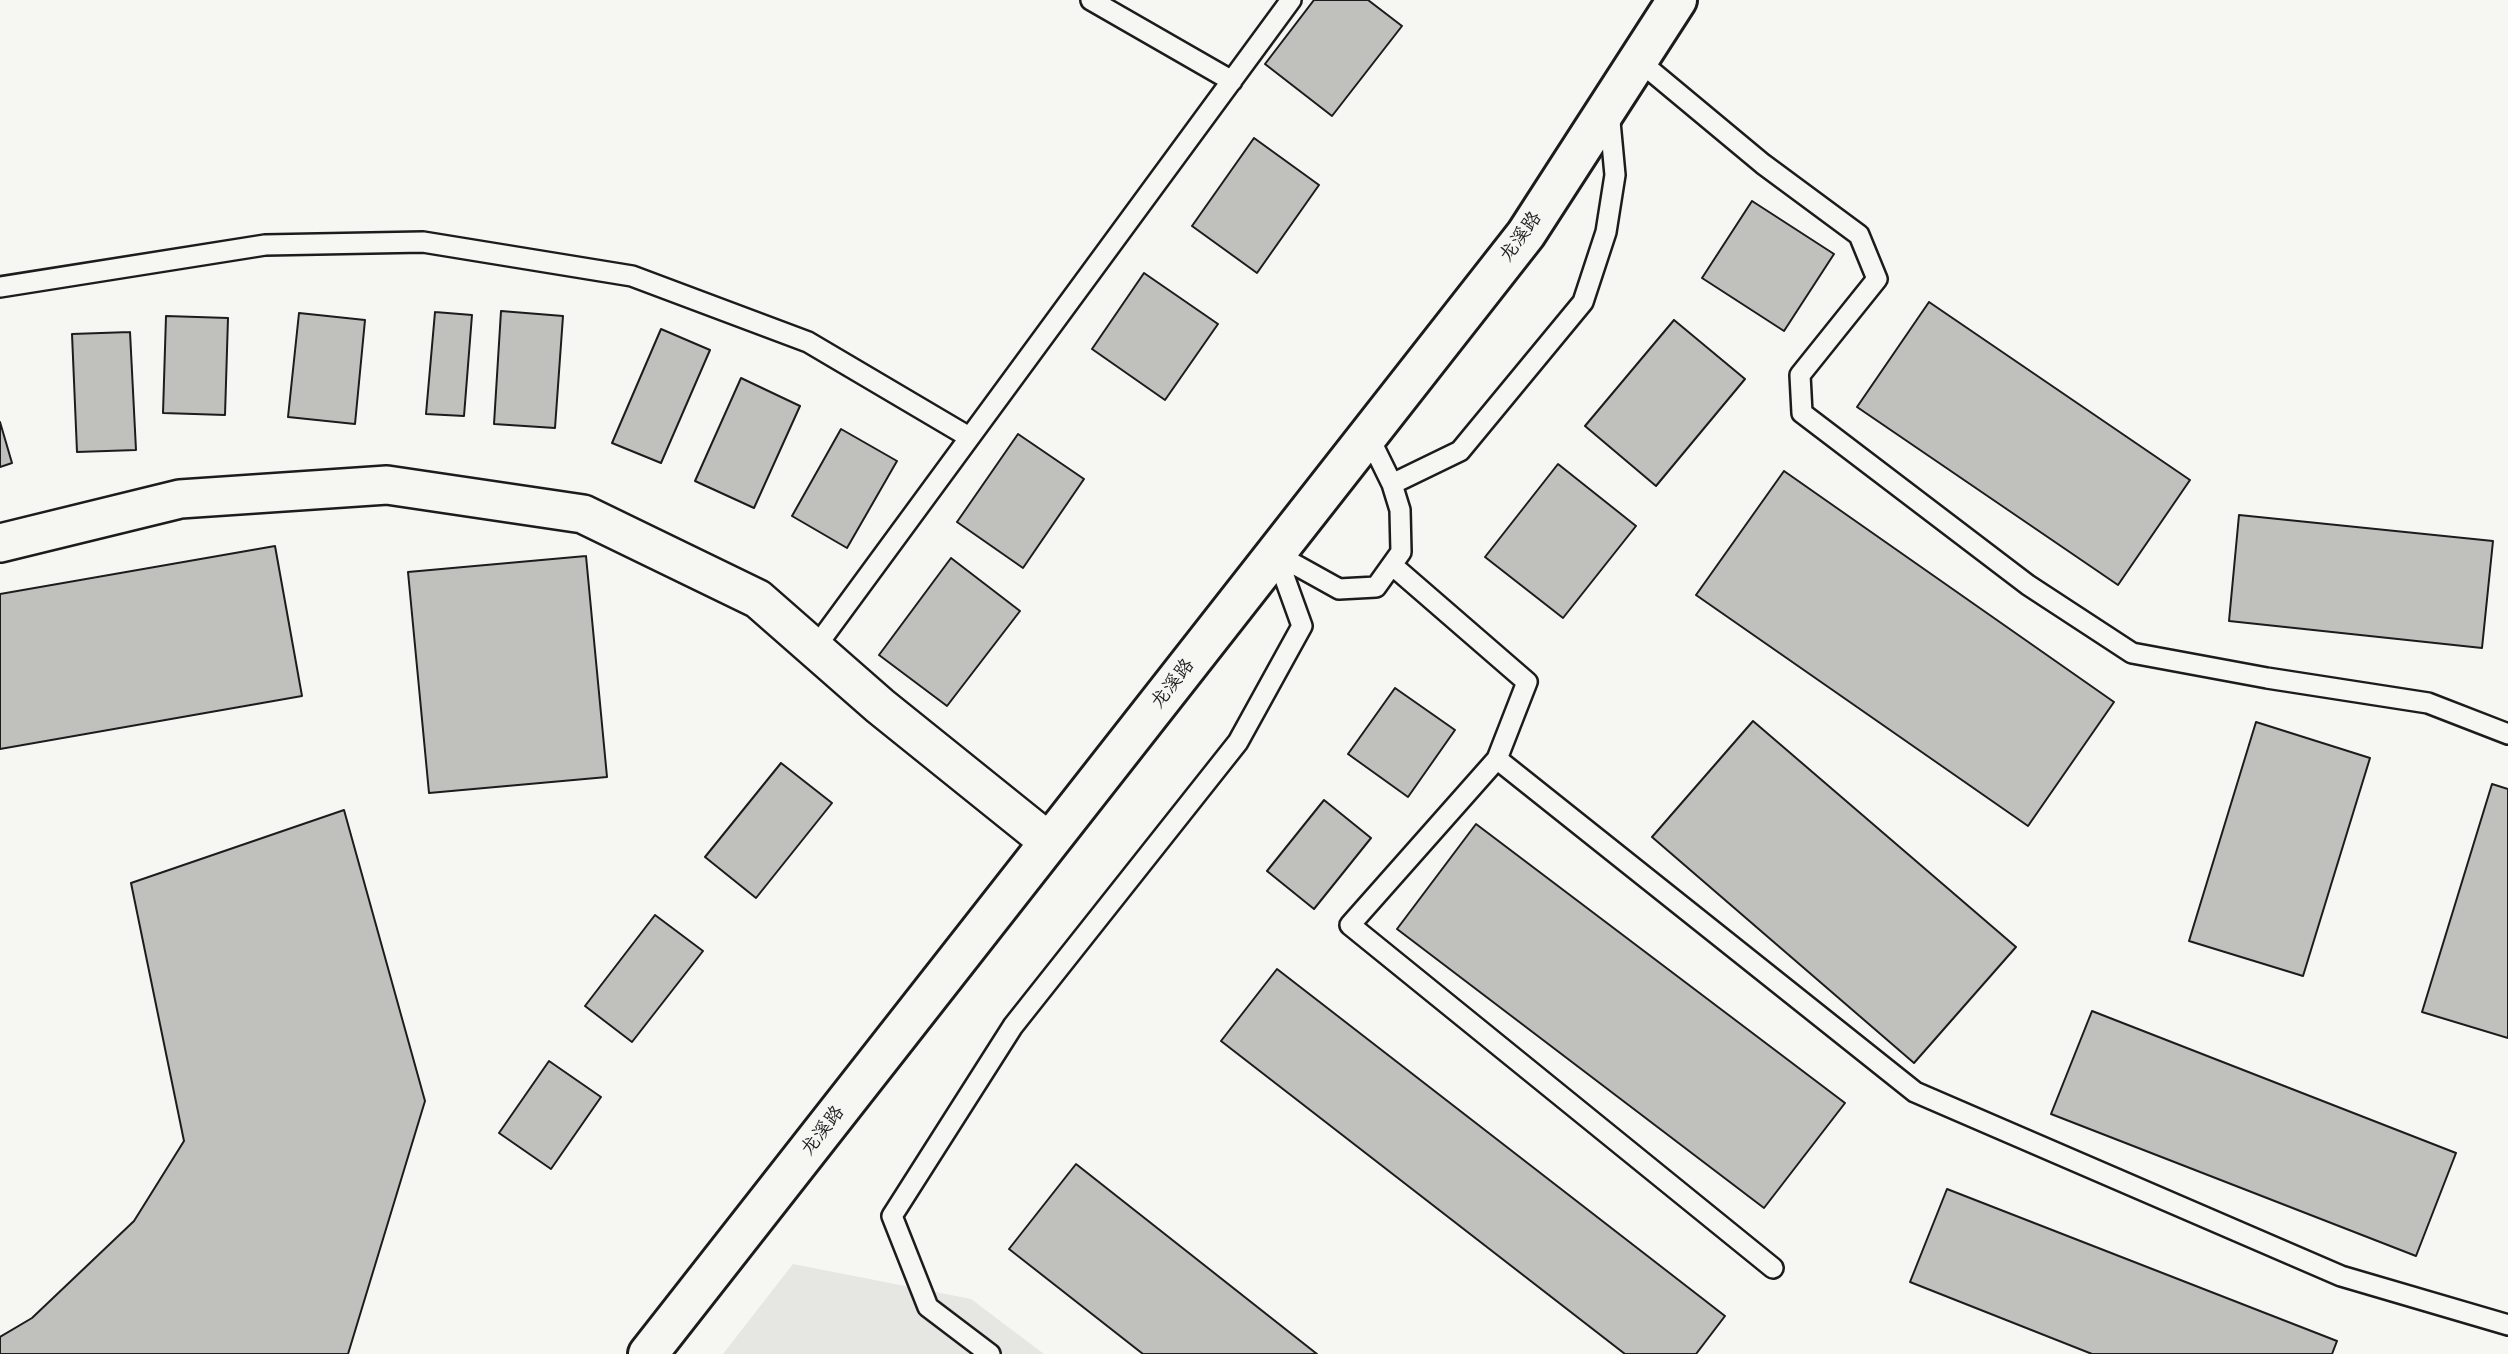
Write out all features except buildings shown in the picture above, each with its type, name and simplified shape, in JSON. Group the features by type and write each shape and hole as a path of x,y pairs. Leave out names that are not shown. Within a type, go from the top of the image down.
{"street":[{"name":"龙溪路","path":"648,1354 1526,234 1677,0"},
{"path":"0,543 180,499 387,485 583,514 758,599 880,706 1049,842"}],"lane":[{"path":"1091,0 1232,81"},
{"path":"815,648 1291,0"},
{"path":"1638,60 1763,164 1859,235 1877,279 1800,375 1802,413 2028,585 2132,653 2267,678 2428,702 2508,734"},
{"path":"1392,484 1460,451 1584,302 1606,232 1615,175 1609,105"},
{"path":"0,287 265,245 423,242 632,276 808,342 970,438"},
{"path":"1276,554 1339,589 1376,587 1401,552 1400,510 1392,484 1368,435"},
{"path":"990,1354 928,1307 892,1216 1013,1026 1238,742 1302,626 1276,554"},
{"path":"1392,565 1527,682 1497,760 1350,925 1773,1268"},
{"path":"1497,760 1915,1092 2341,1276 2508,1325"}],"shaded area":[{"path":"793,1264 971,1299 1044,1354 723,1354"}]}
